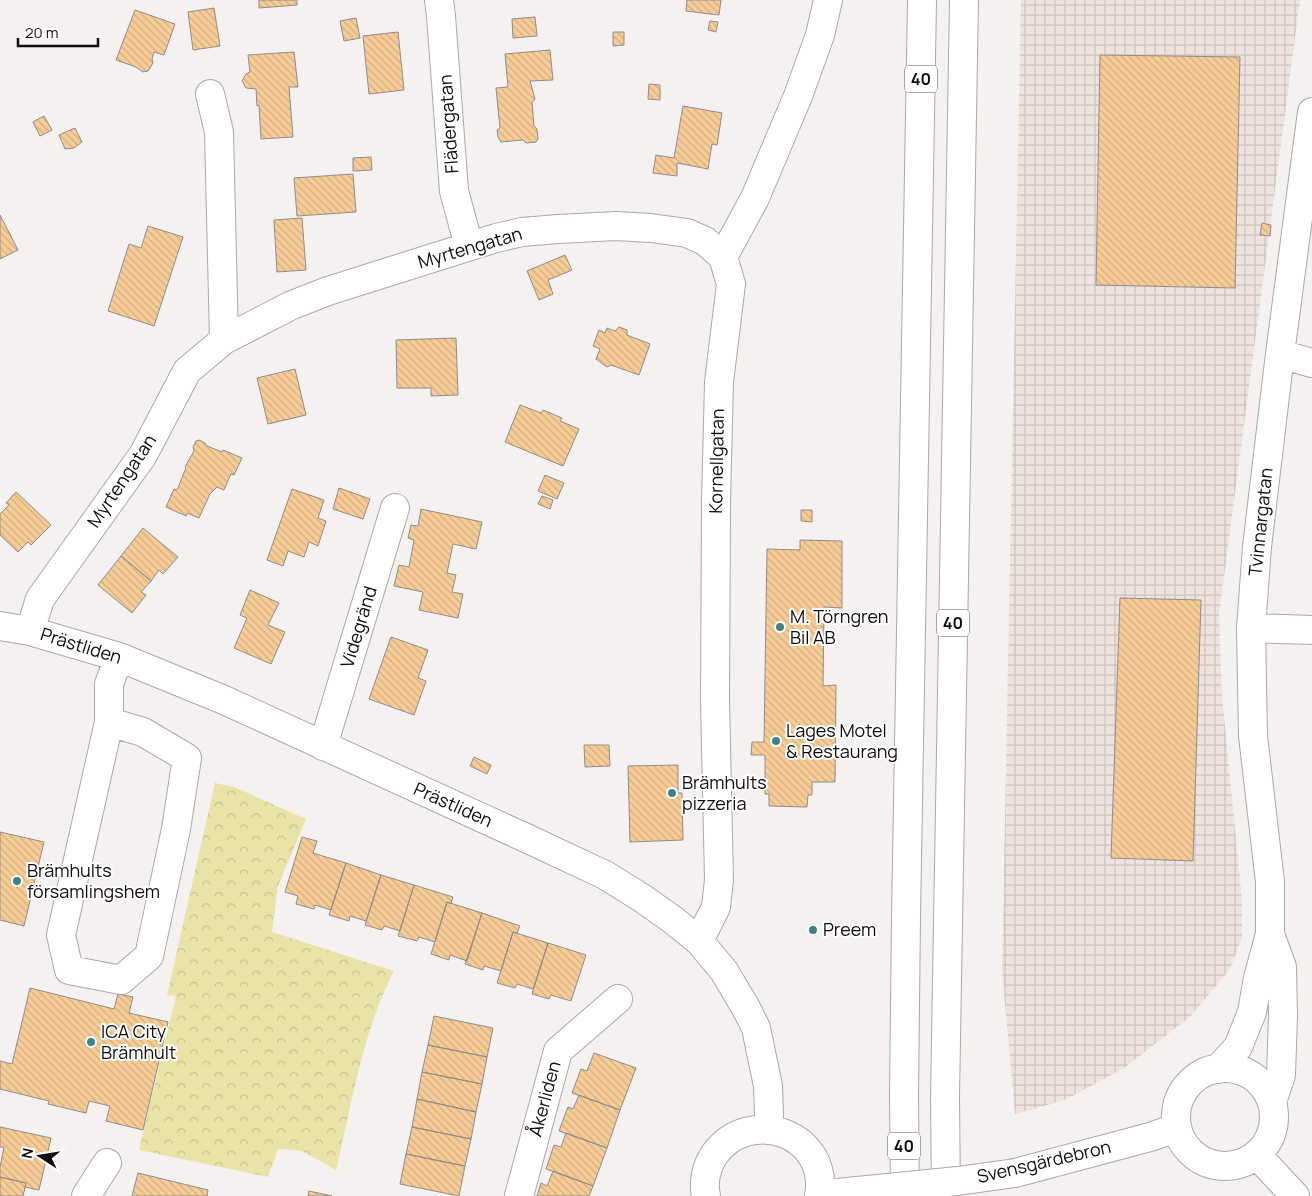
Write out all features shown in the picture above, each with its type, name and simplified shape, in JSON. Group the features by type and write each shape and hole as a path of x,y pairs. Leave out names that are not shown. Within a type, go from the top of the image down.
{"main road":[{"name":"Flädergatan","path":"438,0 441,16 454,191 469,246"},
{"path":"723,257 755,198 798,96 820,35 828,0"},
{"name":"40","path":"905,1196 905,967 922,0"},
{"name":"40","path":"946,1196 945,1087 964,0"},
{"path":"210,94 219,132 224,340"},
{"name":"Tvinnargatan","path":"1218,1069 1238,1047 1252,1012 1258,978 1270,934 1270,882 1253,736 1251,628 1256,547 1312,112"},
{"name":"Myrtengatan","path":"30,631 40,599 143,455 188,371 224,340 292,305 328,291 469,246 522,232 616,226 651,228 687,233 705,240 723,257"},
{"name":"Kornellgatan","path":"698,941 716,907 719,880 715,702 719,382 731,284 723,257"},
{"path":"1280,354 1312,363"},
{"name":"Videgränd","path":"323,746 395,508"},
{"name":"Prästliden","path":"0,626 30,631 118,657 224,700 604,876 650,903 698,941 724,971 756,1028 768,1086 768,1129"},
{"path":"1251,628 1312,630"},
{"path":"109,722 143,732 187,758 176,829 149,956 121,980 69,970 61,935 109,722 109,684 118,657"},
{"name":"Tvinnargatan","path":"1270,934 1282,967 1283,1016 1281,1075 1272,1102"},
{"name":"Åkerliden","path":"519,1196 558,1051 618,999"},
{"name":"Tvinnargatan","path":"1176,1128 1176,1112 1180,1096 1196,1078 1218,1069 1245,1072 1266,1090 1272,1102 1274,1117 1272,1131 1266,1144 1257,1155"},
{"path":"1176,1128 1190,1153 1209,1164 1230,1166 1244,1163 1257,1155 1295,1196"},
{"name":"Svensgärdebron","path":"825,1194 958,1181 1015,1173 1150,1137 1176,1128"},
{"path":"706,1196 705,1180 712,1159 718,1150 726,1142 745,1131 768,1129 790,1135 807,1150 818,1170 825,1194"},
{"path":"86,1196 107,1163"}],"shaded area":[{"path":"1021,0 1300,0 1219,615 1222,696 1242,901 1242,938 1230,969 1190,1017 1124,1068 1065,1100 1015,1114 1002,970"}],"green space":[{"path":"215,783 234,787 306,819 278,886 272,932 394,971 383,995 366,1044 336,1170 302,1151 278,1149 268,1177 139,1150 176,996 167,995"}],"building":[{"path":"259,0 297,0 297,5 259,8"},
{"path":"687,0 721,0 719,15 686,11"},
{"path":"214,8 220,46 193,50 188,12"},
{"path":"135,10 175,24 164,55 154,52 153,63 148,71 143,72 136,67 116,60"},
{"path":"535,17 537,36 513,38 512,19"},
{"path":"356,18 360,38 344,41 340,21"},
{"path":"710,21 718,22 716,32 708,30"},
{"path":"398,32 404,90 369,94 363,36"},
{"path":"613,32 624,32 624,45 613,46"},
{"path":"550,50 553,80 530,81 535,99 532,102 534,126 537,129 538,139 536,142 526,143 523,140 501,142 497,130 500,128 496,88 508,87 505,54"},
{"path":"294,52 298,87 289,87 293,137 261,139 256,89 246,88 242,81 246,74 250,72 248,55"},
{"path":"1100,55 1240,57 1235,288 1096,285"},
{"path":"649,84 660,85 660,100 648,99"},
{"path":"683,106 722,113 717,145 712,144 708,169 677,163 677,176 653,173 656,155 674,158"},
{"path":"44,116 52,130 40,136 33,122"},
{"path":"75,128 82,142 74,148 65,149 59,135"},
{"path":"371,157 372,170 353,171 353,158"},
{"path":"353,174 356,212 297,216 294,178"},
{"path":"0,215 18,250 0,259"},
{"path":"302,218 306,270 277,272 274,220"},
{"path":"1262,223 1271,225 1270,236 1260,235"},
{"path":"148,226 183,237 154,326 108,311 129,244 141,248"},
{"path":"565,255 572,270 548,280 553,294 539,300 527,271"},
{"path":"619,327 627,330 627,335 650,344 639,375 611,365 607,367 596,359 600,349 593,346 599,330 605,333 607,328 615,331"},
{"path":"456,338 458,395 431,396 431,388 397,388 396,340"},
{"path":"295,369 306,415 268,424 257,378"},
{"path":"520,405 541,413 543,410 562,418 560,421 579,429 563,466 505,442"},
{"path":"199,440 207,446 242,458 234,475 231,474 224,490 217,487 210,494 199,518 187,513 186,516 166,507 174,489 177,490 185,467 194,451 193,447 196,441"},
{"path":"545,475 564,483 557,499 538,491"},
{"path":"339,488 370,499 363,519 333,509"},
{"path":"292,489 324,500 318,518 326,521 318,546 309,542 304,557 288,551 283,566 267,560"},
{"path":"16,492 51,525 31,545 28,542 18,552 0,535 0,514 9,505 6,503"},
{"path":"542,496 553,500 550,509 538,504"},
{"path":"421,509 482,522 476,549 453,544 447,573 456,575 452,592 463,594 458,618 419,610 423,592 394,586 399,565 409,567 414,540 408,538 411,525 418,526"},
{"path":"801,510 812,510 812,522 801,521"},
{"path":"143,528 178,557 163,574 159,570 151,581 121,556"},
{"path":"800,540 842,541 842,608 824,607 823,686 836,685 835,782 812,782 812,795 808,795 807,807 769,806 769,794 765,794 765,755 751,755 752,742 764,742 767,549 800,550"},
{"path":"121,556 151,581 141,592 146,595 132,613 98,585"},
{"path":"250,590 279,603 268,625 285,632 271,664 234,648 247,618 240,615"},
{"path":"1120,598 1201,600 1193,861 1111,858"},
{"path":"391,637 428,650 418,678 426,681 414,715 369,699"},
{"path":"584,745 609,745 610,766 585,767"},
{"path":"474,757 491,765 487,774 470,766"},
{"path":"678,765 678,793 682,793 683,840 630,842 628,766"},
{"name":"Brämhults församlingshem","path":"0,832 44,842 24,926 0,920"},
{"path":"302,837 317,841 313,853 346,863 331,910 315,905 314,909 296,904 298,896 285,892"},
{"path":"346,863 381,875 366,921 350,916 349,921 329,915"},
{"path":"381,875 414,885 400,931 384,926 382,930 365,925"},
{"path":"414,885 453,897 451,904 447,902 435,942 419,937 417,941 398,936"},
{"path":"447,902 482,913 467,961 450,955 449,960 431,954"},
{"path":"482,913 520,926 517,933 513,932 501,971 484,966 483,970 465,964"},
{"path":"513,932 548,943 533,989 517,984 515,988 497,983"},
{"path":"548,943 586,955 571,1001 551,995 549,999 532,994"},
{"name":"ICA City Brämhult","path":"30,988 114,1009 118,994 133,997 129,1013 168,1022 143,1130 106,1121 110,1106 89,1101 86,1113 48,1104 49,1101 0,1089 0,1061 12,1064"},
{"path":"434,1016 493,1028 487,1057 428,1045"},
{"path":"428,1045 487,1057 482,1084 422,1072"},
{"path":"594,1053 636,1068 620,1110 572,1093 581,1069 587,1071"},
{"path":"422,1072 482,1084 476,1112 417,1099"},
{"path":"579,1095 620,1110 607,1148 559,1131 568,1107 573,1109"},
{"path":"417,1099 476,1112 471,1139 412,1127"},
{"path":"0,1127 51,1138 39,1190 25,1187 26,1183 0,1177 4,1147 0,1147"},
{"path":"412,1127 471,1139 465,1166 406,1154"},
{"path":"566,1133 607,1148 593,1186 546,1169 554,1145 561,1147"},
{"path":"406,1154 465,1166 459,1196 400,1184"},
{"path":"553,1171 593,1186 589,1196 537,1196 541,1183 547,1186"},
{"path":"138,1173 208,1190 207,1196 132,1196"},
{"path":"0,1177 26,1183 23,1196 0,1196"},
{"path":"309,1191 332,1196 308,1196"}],"place":[{"name":"M. Törngren Bil AB","path":"780,627"},
{"name":"Lages Motel & Restaurang","path":"776,741"},
{"name":"Brämhults pizzeria","path":"672,793"},
{"name":"Brämhults församlingshem","path":"17,881"},
{"name":"Preem","path":"813,930"},
{"name":"ICA City Brämhult","path":"91,1042"}]}
